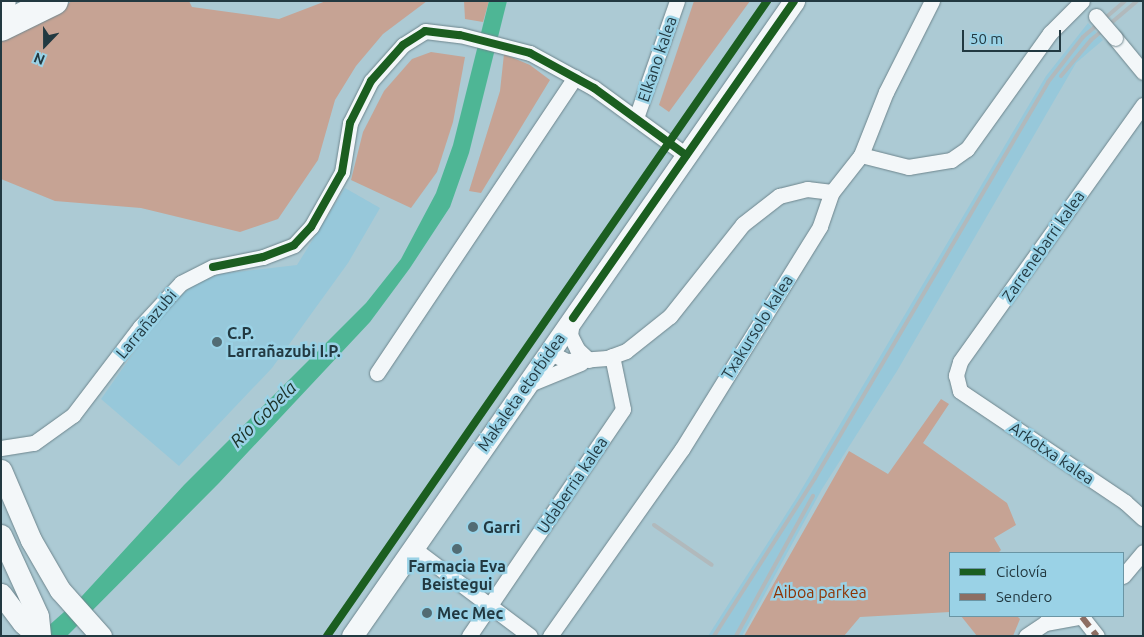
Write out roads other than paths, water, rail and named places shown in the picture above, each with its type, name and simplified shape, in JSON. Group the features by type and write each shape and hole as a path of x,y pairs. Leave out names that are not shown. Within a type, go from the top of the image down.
{"highway":[{"path":"3,14 54,1"}],"street":[{"name":"Elkano kalea","path":"636,118 677,1"},
{"name":"Makaleta etorbidea","path":"352,636 794,1"},
{"name":"Txakursolo kalea","path":"550,636 682,449 820,226 832,192 860,155 886,92 932,1"},
{"path":"860,155 908,168 951,160 967,149 1050,33 1079,2 1096,16 1143,72"},
{"name":"Larrañazubi","path":"1,448 34,442 73,415 140,328 181,283 213,267 263,256 294,245 311,227 342,172 350,123 370,80 403,45 426,31 460,34 514,48 575,77 636,118 686,155"},
{"path":"377,373 575,77"},
{"name":"Zarrenebarri kalea","path":"960,391 956,375 960,362 1143,104"},
{"path":"549,352 567,361 589,360 612,356 626,351 670,316 743,224 779,196 807,189 832,192"},
{"path":"573,318 570,335 577,349 589,360"},
{"name":"Udaberria kalea","path":"468,636 624,409 612,356"},
{"path":"527,385 589,360"},
{"name":"Arkotxa kalea","path":"960,391 1125,502 1143,518"},
{"path":"1,470 30,540 60,590 101,636"},
{"path":"1,535 39,629"},
{"path":"413,548 530,636"},
{"path":"1124,575 1143,552"},
{"path":"1,594 23,622 39,629"},
{"path":"1026,636 1044,623 1077,617"},
{"path":"1083,617 1096,636"}],"water":[{"name":"Río Gobela","path":"489,1 507,1 469,153 450,207 410,268 370,322 219,483 67,636 37,636 82,596 184,485 366,303 401,259 436,193 453,145"}],"railway":[{"path":"714,636 815,478 1048,82 1083,37 1125,1"},
{"path":"1061,76 1091,40 1137,1"},
{"path":"736,636 813,496"},
{"path":"654,525 712,565"}],"place":[{"name":"C.P. Larrañazubi I.P.","path":"217,342"},
{"name":"Garri","path":"473,527"},
{"name":"Farmacia Eva Beistegui","path":"457,549"},
{"name":"Mec Mec","path":"427,613"}],"park label":[{"name":"Aiboa parkea","path":"820,592"}]}
